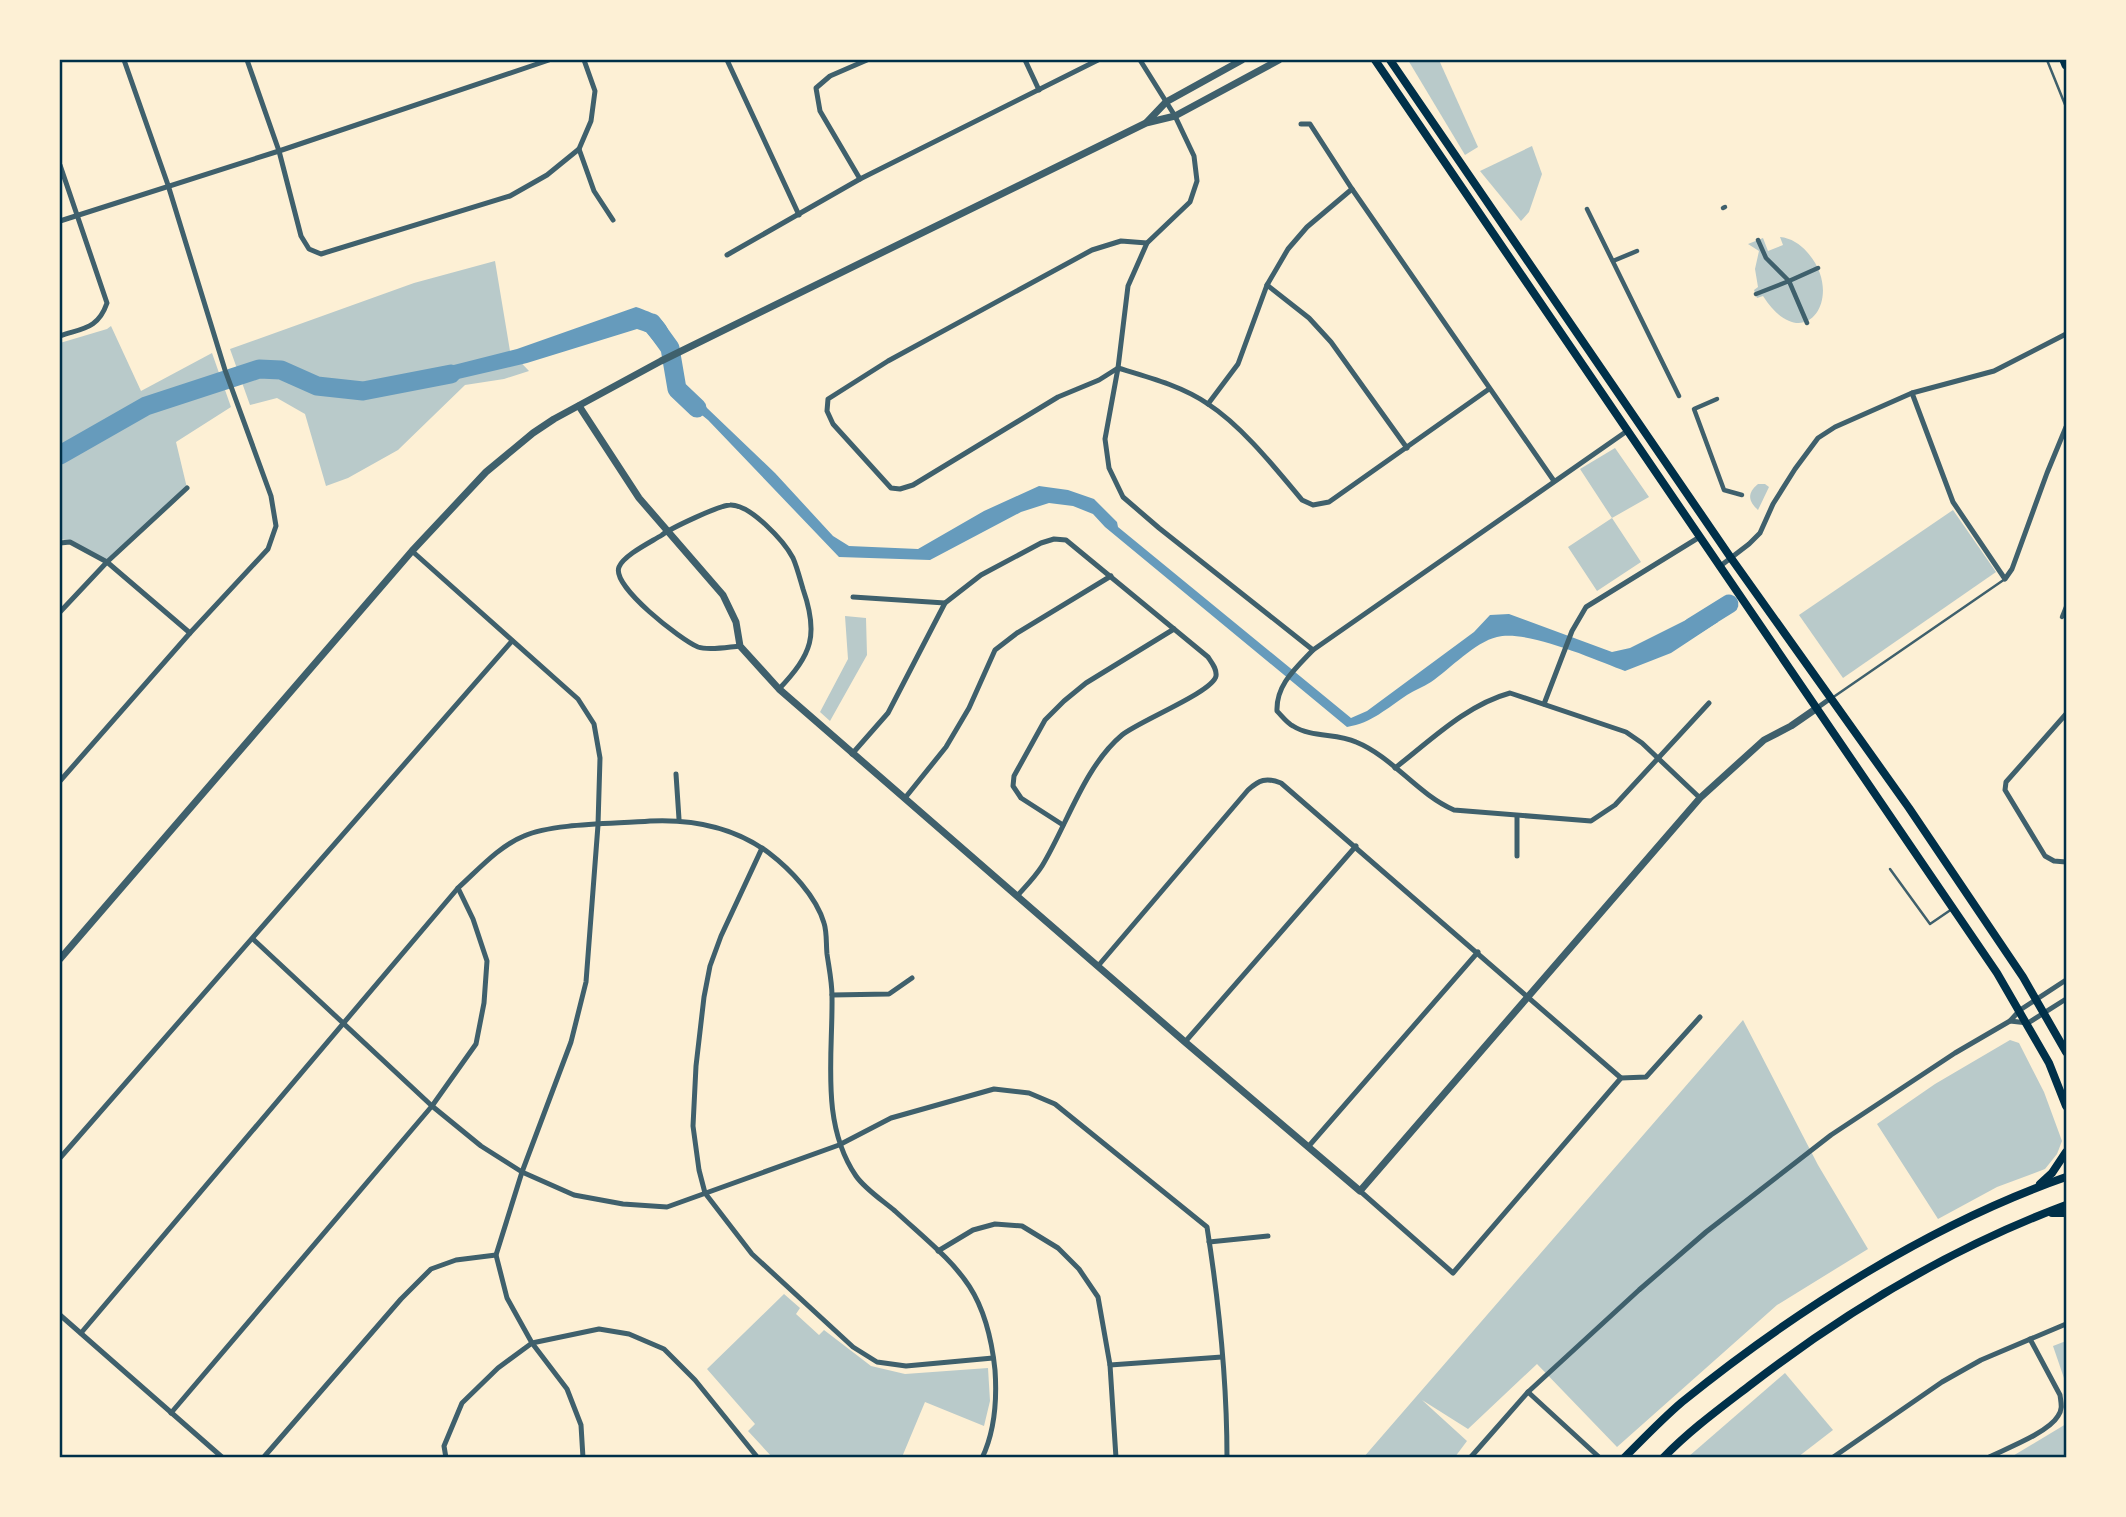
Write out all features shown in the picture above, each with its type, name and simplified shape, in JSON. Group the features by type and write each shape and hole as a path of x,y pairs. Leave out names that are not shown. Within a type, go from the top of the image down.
{"highway":[{"path":"2064,60 2067,65"}],"main road":[{"path":"1375,60 2020,1010 2049,1063 2067,1106"},
{"path":"1390,60 1731,558 1832,698 1927,837 2037,999 2067,1052"},
{"path":"1399,60 1404,79"},
{"path":"1913,849 1927,837"},
{"path":"2036,1187 2052,1173 2067,1152"},
{"path":"1624,1458 1681,1404 1776,1330 1884,1264 1994,1205 2067,1177"},
{"path":"1663,1458 1701,1423 1804,1345 1899,1285 2039,1215 2067,1205"},
{"path":"2039,1215 2067,1213"}],"street":[{"path":"60,781 268,549 276,526 271,496 225,370 169,185 124,60"},
{"path":"247,60 279,151 301,236 309,249 321,254 510,196 547,175 579,149 592,121 595,91 584,60"},
{"path":"60,221 549,60"},
{"path":"727,60 799,215"},
{"path":"860,179 820,111 816,88 830,76 867,60"},
{"path":"1025,60 1039,90"},
{"path":"727,255 860,179 1098,60"},
{"path":"1140,60 1175,116 1194,156 1197,181 1190,202 1147,243 1128,286 1118,368 1105,439 1109,468 1123,496 1159,528 1313,650"},
{"path":"1146,122 1166,102 1242,60"},
{"path":"60,959 412,551 486,472 533,433 661,361 1146,122 1175,116 1279,60"},
{"path":"1301,124 1310,124 1489,390 1554,481"},
{"path":"579,149 594,191 613,220"},
{"path":"60,165 107,303 102,318 94,324 60,336"},
{"path":"1208,404 1237,364 1267,285 1287,248 1352,189"},
{"path":"1587,209 1679,396"},
{"path":"1758,240 1766,258 1788,281 1807,323"},
{"path":"1147,243 1121,241 1092,250 858,379 828,399 827,411 834,424 891,488 900,489 913,485 1058,397 1099,380 1118,368 1158,380 1208,404 1253,443 1302,500 1313,505 1329,502 1489,390"},
{"path":"1613,261 1637,251"},
{"path":"1756,294 1818,268"},
{"path":"1267,285 1309,318 1331,342 1407,448"},
{"path":"1719,567 1760,533 1780,493 1818,438 1844,422 1912,393 1994,371 2067,334"},
{"path":"1912,393 1953,502 2005,579 2012,569 2047,473 2067,428"},
{"path":"1717,399 1694,409 1724,490 1742,495"},
{"path":"579,406 639,498 723,595 736,622 740,646 779,689 1453,1273 1621,1078"},
{"path":"1627,431 1313,650 1284,682 1277,697 1277,711 1293,726 1314,734 1354,741 1370,749 1439,803 1454,810 1591,821 1615,805 1709,703"},
{"path":"60,612 107,562 187,488"},
{"path":"740,646 701,648 681,638 629,593 618,576 620,566 631,554 667,531 729,504 746,509 764,523 792,557 809,606 812,640 800,667 779,689"},
{"path":"1544,704 1572,631 1586,607 1699,538"},
{"path":"852,754 888,713 945,603 981,575 1041,543 1066,540 1208,657 1216,676 1204,691 1152,716 1124,733 1106,750 1041,868 1018,895"},
{"path":"60,543 70,542 107,562 190,633"},
{"path":"412,551 579,699 594,724 600,758 598,825 586,982 571,1042 522,1172 496,1255 507,1298 533,1343 567,1389 581,1425 583,1458"},
{"path":"905,797 946,747 969,708 995,650 1017,633 1111,576"},
{"path":"853,597 945,603"},
{"path":"2062,617 2067,607"},
{"path":"1063,825 1021,798 1013,786 1014,776 1045,720 1086,683 1174,629"},
{"path":"60,1158 512,641"},
{"path":"1395,768 1472,709 1494,697 1510,693 1626,732 1642,743 1699,798"},
{"path":"1360,1191 1699,798 1764,740 1791,726 1832,698"},
{"path":"2067,714 2006,782 2005,790 2045,856 2067,862"},
{"path":"676,774 679,819"},
{"path":"1098,966 1248,790 1264,779 1281,783 1621,1078 1646,1077 1700,1017"},
{"path":"1517,816 1517,856"},
{"path":"81,1334 458,888 500,850 524,835 547,830 679,819 720,827 762,848 803,885 824,922 832,995 829,1079 839,1145 857,1178 962,1274 976,1295 985,1316 997,1396 988,1446 982,1458"},
{"path":"1185,1042 1356,846"},
{"path":"762,848 721,936 710,965 704,997 696,1066 693,1126 705,1193 752,1254 853,1347 877,1362 905,1366 993,1358"},
{"path":"171,1413 432,1106 475,1044 484,1003 487,961 473,919 458,888"},
{"path":"253,939 432,1106 481,1146 522,1172 574,1195 622,1205 667,1207 839,1145 891,1118 981,1092 994,1089 1029,1093 1055,1104 1207,1227 1227,1411 1227,1458"},
{"path":"1308,1147 1478,952"},
{"path":"832,995 889,994 912,978"},
{"path":"1470,1458 1528,1392 1678,1256 1831,1135 2010,1021 2020,1010 2067,980"},
{"path":"2010,1021 2028,1023 2067,999"},
{"path":"938,1251 973,1230 995,1224 1022,1226 1058,1248 1079,1269 1098,1297 1110,1365 1116,1458"},
{"path":"1209,1242 1268,1236"},
{"path":"263,1458 430,1269 456,1260 496,1255"},
{"path":"60,1315 223,1458"},
{"path":"1832,1458 1942,1382 1982,1360 2067,1324"},
{"path":"446,1458 444,1446 462,1403 498,1368 533,1343 599,1329 629,1334 664,1349 695,1380 758,1458"},
{"path":"1987,1458 2051,1425 2060,1415 2060,1395 2030,1339"},
{"path":"1110,1365 1222,1357"},
{"path":"1528,1392 1600,1458"}],"lane":[{"path":"2046,60 2067,107"},
{"path":"1832,698 2005,579"},
{"path":"1890,869 1930,924 1953,909"}],"shaded area":[{"path":"1408,60 1439,60 1478,147 1465,155"},
{"path":"1532,146 1542,174 1529,212 1521,221 1480,171"},
{"path":"1780,237 1792,240 1807,252 1818,269 1823,286 1821,302 1815,314 1805,322 1793,322 1778,314 1763,296 1757,298 1754,290 1758,287 1755,269 1759,251 1748,244 1763,238 1768,251 1783,245"},
{"path":"495,261 510,351 529,371 504,379 465,385 398,450 348,478 326,486 305,414 277,398 250,405 230,349 414,283"},
{"path":"111,326 141,391 212,353 231,407 176,442 187,488 106,561 70,541 60,539 60,343"},
{"path":"1615,448 1649,497 1612,518 1580,469"},
{"path":"1758,484 1769,487 1758,510 1750,497"},
{"path":"1953,510 1996,572 1843,678 1799,615"},
{"path":"1612,518 1641,562 1597,591 1568,547"},
{"path":"845,616 866,618 867,655 830,721 820,712 848,659"},
{"path":"1743,1020 1818,1165 1868,1249 1777,1305 1617,1447 1537,1364 1468,1429 1422,1400 1467,1441 1455,1457 1363,1458"},
{"path":"2010,1040 2019,1043 2044,1092 2062,1141 2057,1154 2045,1169 1997,1187 1938,1219 1877,1124 1935,1084"},
{"path":"784,1294 800,1308 796,1314 819,1335 824,1330 871,1366 905,1374 988,1368 990,1401 984,1426 925,1402 902,1457 772,1457 748,1431 755,1424 707,1369"},
{"path":"2066,1341 2066,1384 2053,1346"},
{"path":"1785,1373 1833,1430 1798,1457 1688,1457"},
{"path":"2066,1424 2066,1457 2011,1457"}],"water":[{"path":"636,307 658,317 671,338 656,344 646,332 637,329 527,363 428,386 426,372 517,349"},
{"path":"679,364 683,382 707,408 775,473 833,536 849,546 918,549 984,511 1039,486 1068,490 1094,499 1117,522 1118,527 1351,718 1367,711 1474,632 1490,615 1509,614 1612,652 1630,648 1710,608 1718,622 1671,653 1625,671 1543,641 1525,637 1497,637 1480,644 1431,682 1379,714 1347,727 1105,527 1093,514 1073,506 1049,503 1021,512 930,560 839,557 708,420 682,399 668,366"}],"waterway":[{"path":"649,323 652,323 670,348 677,389 697,408"},
{"path":"60,455 146,406 259,369 281,370 317,386 363,391 451,374"},
{"path":"1692,627 1729,604"}]}
